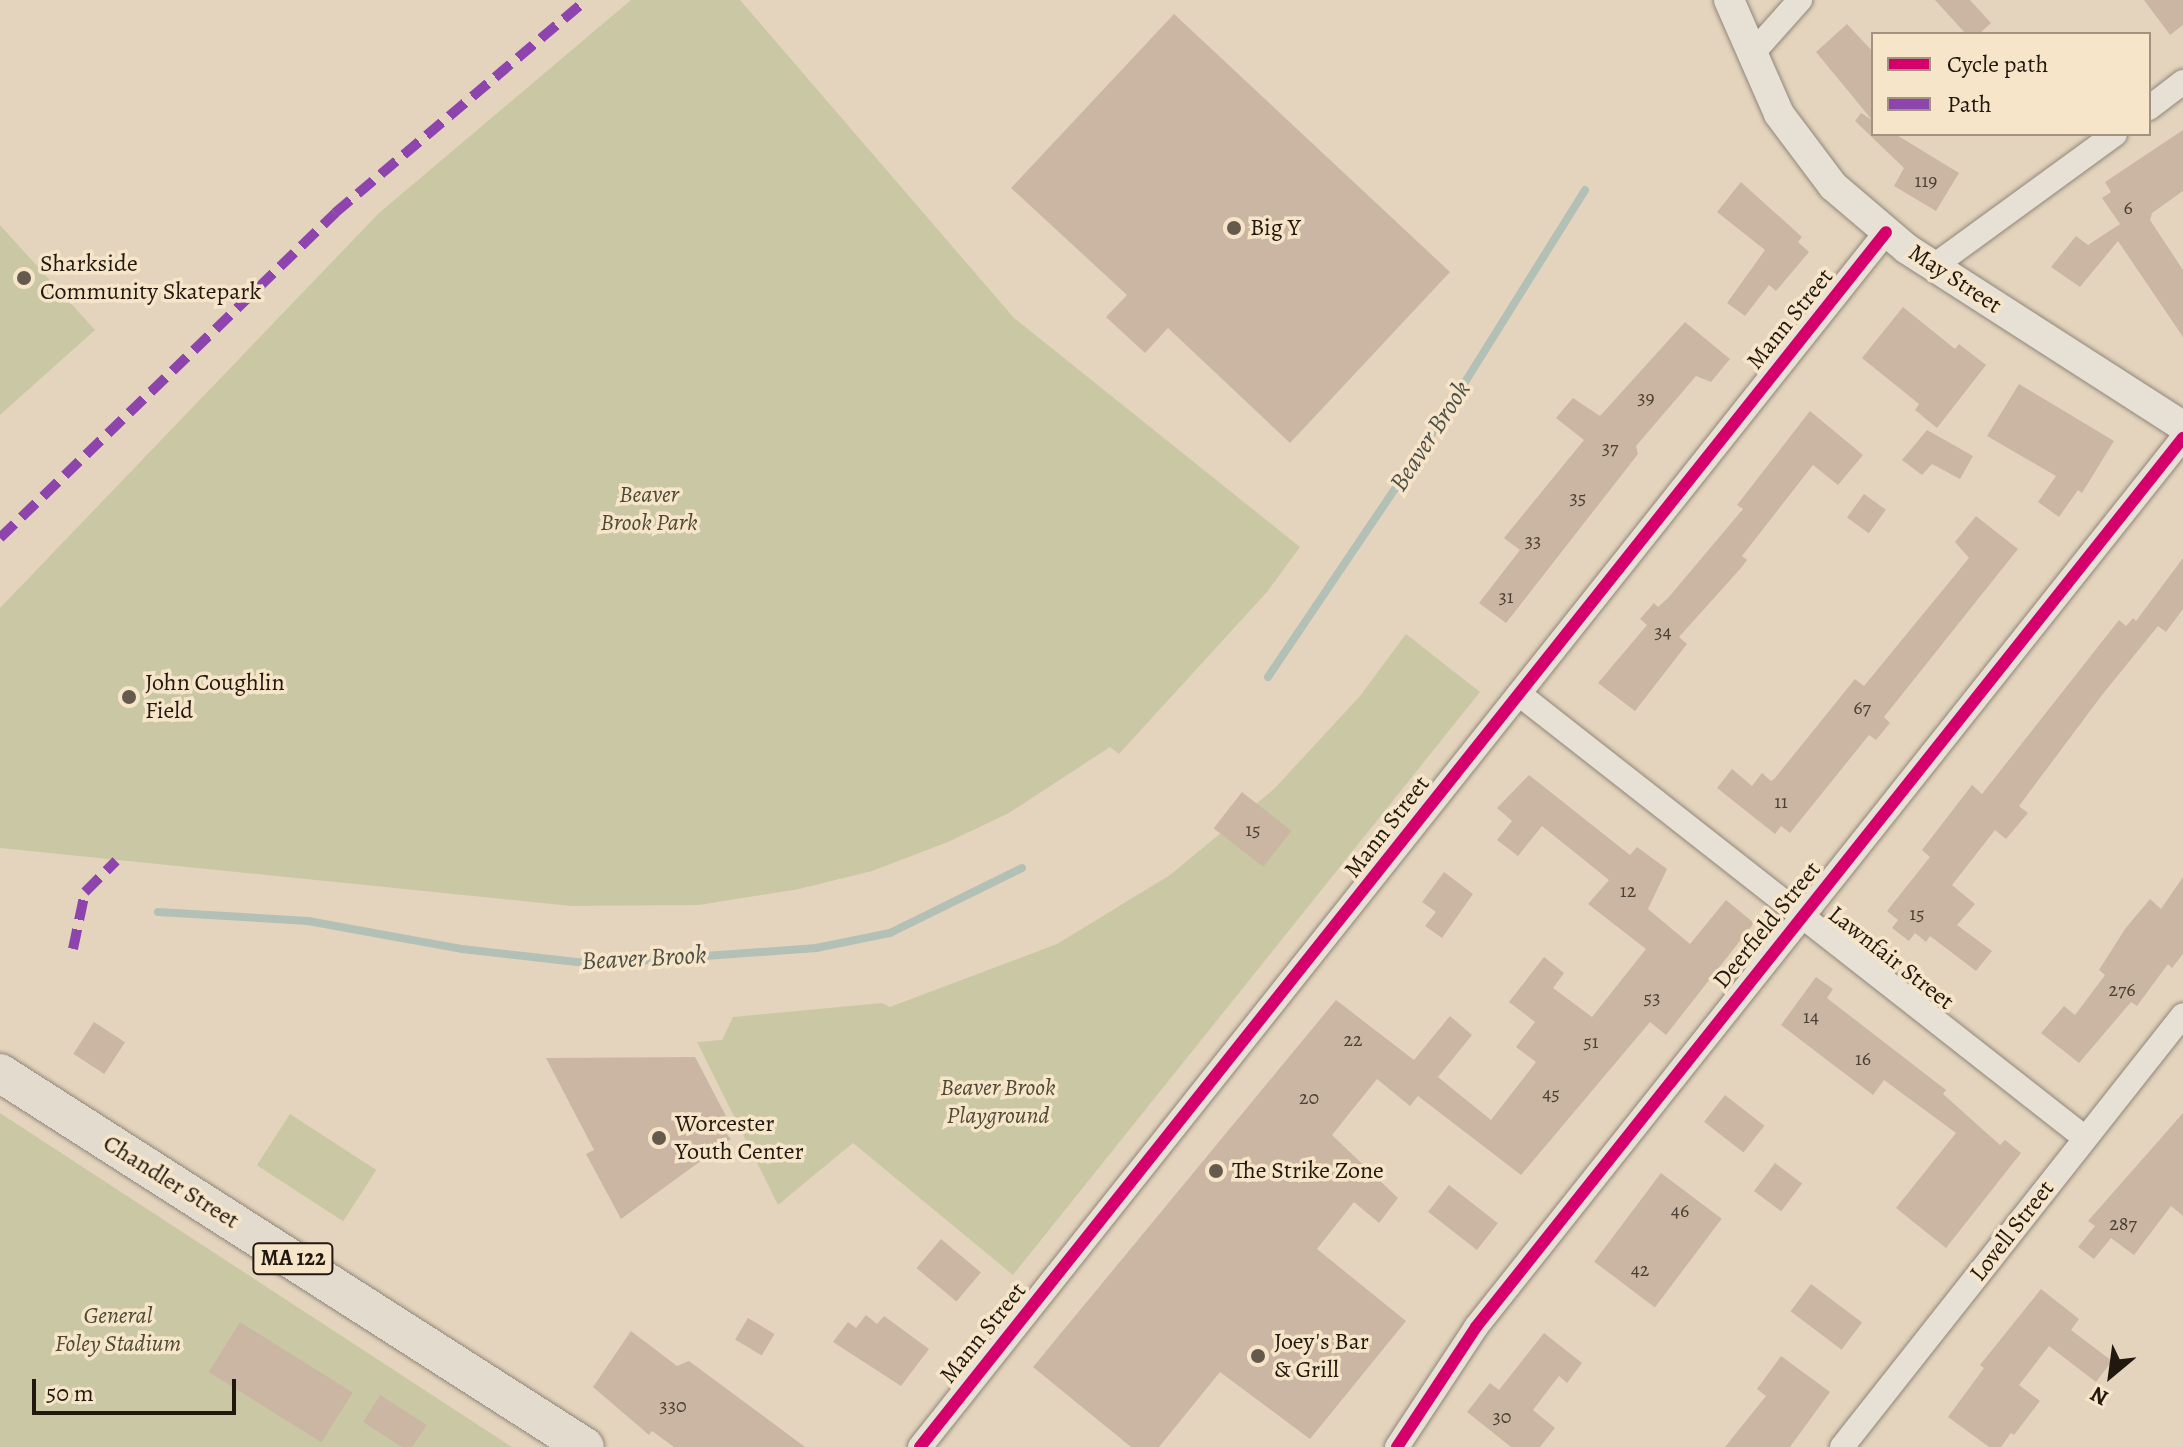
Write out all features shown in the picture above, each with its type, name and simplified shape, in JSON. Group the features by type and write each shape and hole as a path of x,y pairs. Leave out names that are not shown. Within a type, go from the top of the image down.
{"main road":[{"name":"Chandler Street","path":"0,1073 585,1447"}],"street":[{"name":"May Street","path":"1729,0 1779,114 1812,163 1886,232 2183,426"},
{"path":"1751,55 1800,0"},
{"path":"2151,106 2183,82"},
{"path":"1934,266 2112,136"},
{"name":"Mann Street","path":"920,1447 1886,232"},
{"name":"Deerfield Street","path":"1397,1447 1453,1357 2183,438"},
{"name":"Lawnfair Street","path":"1519,694 2085,1138"},
{"name":"Lovell Street","path":"1842,1447 2183,1015"}],"green space":[{"name":"Beaver Brook Park","path":"631,0 740,0 1014,318 1300,547 1267,592 1119,754 1110,747 1009,813 948,842 872,871 799,889 699,905 571,906 0,848 0,608 379,213"},
{"name":"Sharkside Community Skatepark","path":"0,225 95,330 0,415"},
{"name":"Beaver Brook Playground","path":"1406,634 1480,692 1013,1275 853,1143 778,1205 697,1042 722,1040 733,1017 882,1003 890,1007 1057,944 1170,875 1274,789 1360,696"},
{"name":"General Foley Stadium","path":"0,1113 512,1447 0,1447"},
{"path":"290,1114 376,1170 343,1221 257,1165"}],"building":[{"path":"1935,0 1970,0 1991,23 1981,32 1964,32"},
{"path":"2144,0 2183,0 2183,25 2170,35"},
{"path":"1174,14 1450,272 1290,443 1168,328 1145,353 1106,317 1127,295 1011,188"},
{"path":"1847,24 1871,50 1871,119 1816,52"},
{"path":"1861,113 1871,119 1871,136 1898,136 1959,173 1936,211 1894,186 1904,168 1855,121"},
{"path":"2183,130 2183,191 2152,213 2150,220 2183,270 2183,337 2118,241 2080,287 2051,267 2076,236 2088,245 2120,224 2102,198 2111,192 2105,182"},
{"path":"1741,182 1802,237 1798,242 1809,252 1776,291 1769,285 1745,316 1727,303 1765,250 1717,212"},
{"path":"1903,307 1955,349 1959,344 1986,365 1937,428 1915,410 1919,404 1862,358"},
{"path":"1685,322 1730,359 1711,382 1696,376 1636,446 1638,454 1506,623 1479,603 1520,550 1504,538 1584,440 1556,418 1573,398 1600,416"},
{"path":"2019,384 2114,441 2082,493 2078,490 2059,517 2038,502 2056,476 1987,436"},
{"path":"1810,411 1863,455 1838,485 1813,465 1742,556 1747,560 1741,568 1679,637 1687,644 1635,711 1598,683 1647,625 1640,619 1654,603 1658,607 1668,598 1743,509 1737,505"},
{"path":"1927,430 1973,456 1960,479 1932,464 1922,475 1902,460"},
{"path":"1864,494 1886,510 1869,533 1847,517"},
{"path":"1976,516 2018,549 1884,717 1890,723 1876,740 1869,735 1790,833 1781,826 1775,834 1717,788 1732,769 1752,786 1762,773 1771,781 1855,679 1864,686 1969,558 1955,542"},
{"path":"2183,558 2183,609 2166,632 2158,626 2102,695 2019,806 2028,813 2006,839 1995,830 1952,885 1975,904 1957,925 1992,951 1976,971 1930,936 1926,942 1915,933 1909,941 1892,928 1898,920 1887,911 1930,857 1922,850 1972,785 1982,794 2119,620 2126,626 2133,618 2136,621"},
{"path":"1529,775 1630,855 1637,847 1667,869 1648,909 1690,944 1726,900 1754,923 1666,1035 1650,1022 1521,1175 1418,1096 1410,1106 1377,1079 1332,1135 1398,1198 1379,1223 1354,1202 1317,1249 1406,1321 1310,1439 1220,1372 1159,1447 1131,1447 1033,1367 1336,1000 1414,1060 1450,1016 1472,1035 1438,1077 1491,1120 1536,1062 1516,1047 1535,1022 1509,1002 1544,957 1564,973 1553,988 1592,1017 1646,949 1588,904 1609,880 1542,826 1518,856 1497,840 1512,821 1497,808"},
{"path":"1242,792 1292,831 1263,867 1214,828"},
{"path":"1444,872 1473,894 1442,938 1425,926 1436,912 1422,902"},
{"path":"2183,877 2183,954 2172,968 2168,964 2137,1006 2131,1002 2079,1063 2041,1033 2064,1006 2075,1015 2105,975 2099,970 2125,929 2150,899 2161,909"},
{"path":"1816,977 1833,989 1827,998 1946,1090 1943,1094 2000,1145 2005,1140 2021,1153 1946,1248 1896,1208 1956,1133 1884,1080 1873,1095 1781,1025"},
{"path":"94,1022 125,1042 104,1074 73,1054"},
{"name":"Worcester Youth Center","path":"695,1057 726,1116 715,1121 731,1139 621,1219 586,1154 594,1150 546,1058"},
{"path":"1725,1095 1764,1126 1743,1153 1704,1122"},
{"path":"2183,1113 2183,1216 2171,1206 2134,1255 2111,1238 2094,1259 2078,1247 2095,1226 2088,1221"},
{"path":"1775,1163 1802,1183 1781,1211 1754,1191"},
{"path":"1661,1173 1722,1219 1655,1307 1594,1262"},
{"path":"1449,1185 1498,1223 1477,1250 1428,1212"},
{"path":"941,1239 981,1272 956,1302 917,1268"},
{"path":"1811,1284 1862,1323 1842,1350 1791,1311"},
{"path":"2041,1289 2079,1319 2071,1330 2112,1361 2096,1382 2049,1346 2019,1385 2040,1401 2001,1447 1989,1447 1948,1417 1984,1368 1980,1365"},
{"path":"866,1315 877,1324 884,1316 929,1349 901,1386 833,1342 848,1322 856,1328"},
{"path":"748,1318 775,1334 762,1355 735,1339"},
{"path":"240,1322 353,1392 322,1443 209,1372"},
{"path":"631,1331 677,1366 689,1361 805,1447 674,1447 652,1431 649,1435 593,1387"},
{"path":"1544,1333 1582,1363 1567,1383 1559,1376 1533,1410 1555,1428 1540,1447 1511,1447 1467,1412 1490,1383 1499,1390"},
{"path":"1781,1356 1830,1392 1790,1447 1725,1447 1766,1396 1757,1389"},
{"path":"380,1395 427,1425 412,1447 402,1447 363,1422"}],"waterway":[{"name":"Beaver Brook","path":"1268,677 1442,419 1585,190"},
{"name":"Beaver Brook","path":"158,912 308,921 462,949 594,964 816,948 890,933 1022,868"}],"marked path":[{"path":"0,538 335,213 586,0"},
{"path":"73,949 85,892 116,861"}],"cycle path":[{"path":"920,1447 1886,232"},
{"path":"1397,1447 1476,1327 2183,438"}],"place":[{"name":"Big Y","path":"1234,228"},
{"name":"Sharkside Community Skatepark","path":"24,278"},
{"name":"John Coughlin Field","path":"129,697"},
{"name":"Worcester Youth Center","path":"659,1138"},
{"name":"The Strike Zone","path":"1216,1171"},
{"name":"Joey's Bar & Grill","path":"1258,1356"}]}
